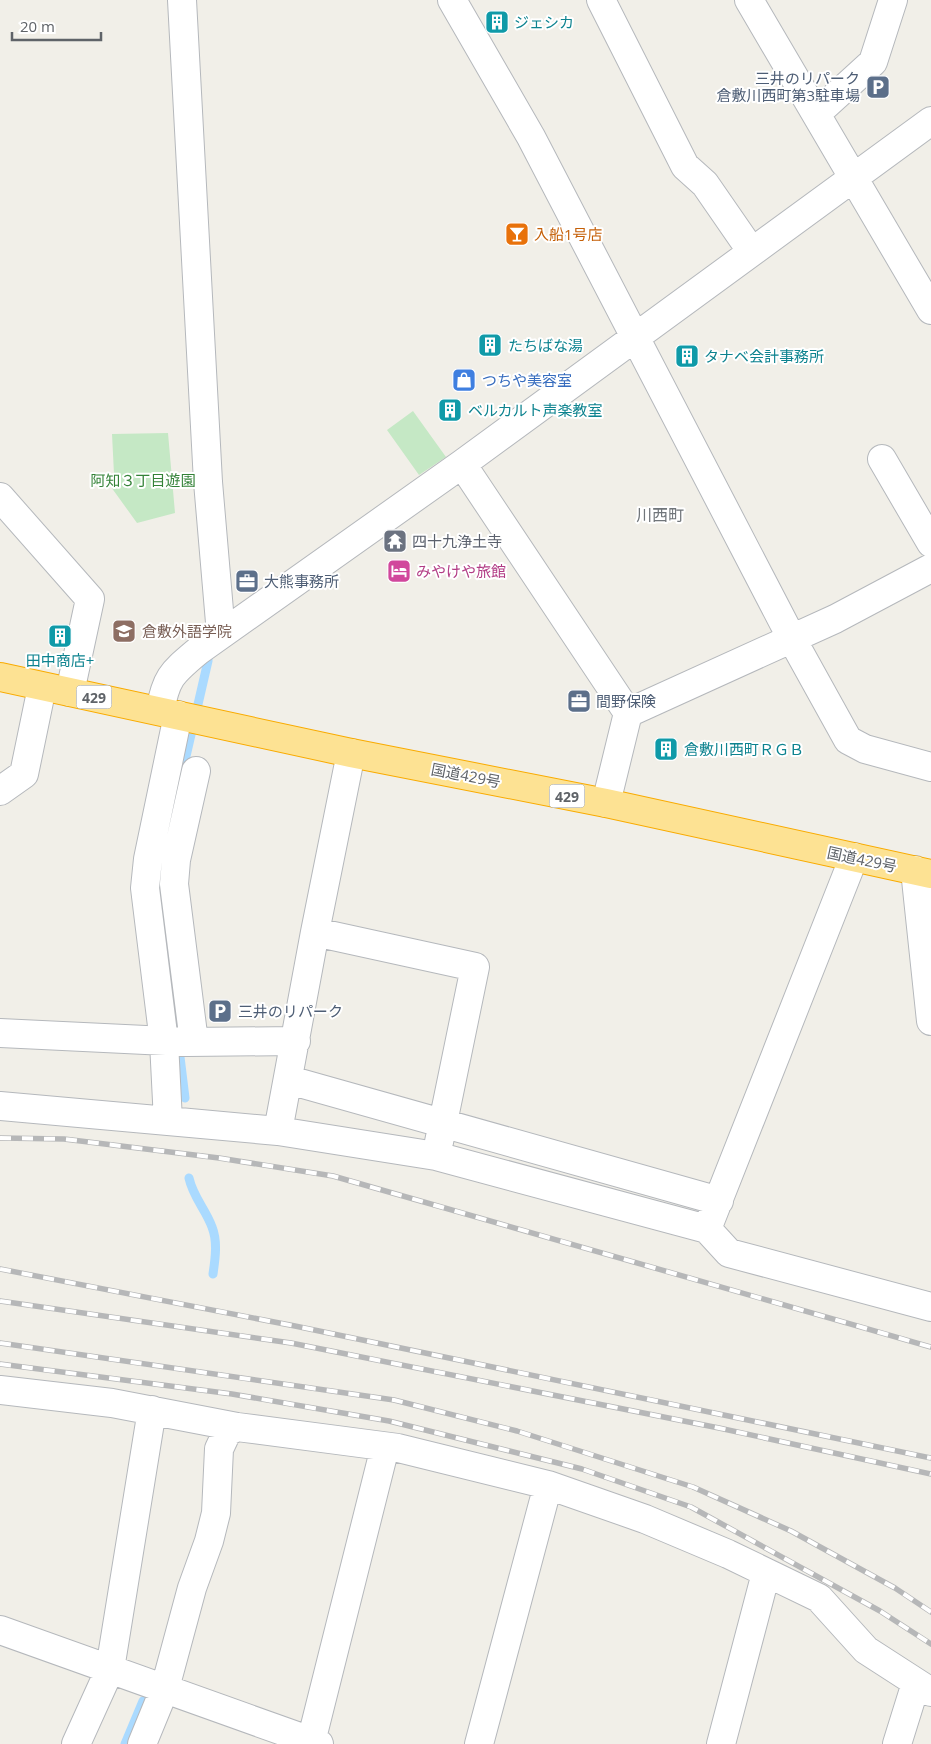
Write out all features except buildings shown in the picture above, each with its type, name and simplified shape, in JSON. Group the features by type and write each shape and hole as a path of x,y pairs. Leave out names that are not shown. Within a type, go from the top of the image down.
{"highway":[{"name":"国道429号","path":"0,677 351,753 606,803 923,872"}],"street":[{"path":"182,0 188,279 208,482 212,641"},
{"path":"452,0 531,137 792,639 848,740 865,750 931,767"},
{"path":"601,0 685,166 705,184 752,252"},
{"path":"749,0 931,310"},
{"path":"816,114 872,62 893,0"},
{"path":"179,1042 145,888 148,859 182,716 164,688 171,675 212,641 462,464 931,121"},
{"path":"882,458 931,543"},
{"path":"462,464 628,713 606,803"},
{"path":"0,497 90,599 70,692"},
{"path":"628,713 835,619 931,568"},
{"path":"0,791 24,774 42,687"},
{"path":"278,1131 351,753"},
{"path":"168,1121 179,1042 174,884 176,860 196,771"},
{"path":"707,1229 854,858"},
{"path":"923,872 931,1022"},
{"path":"315,932 474,967 436,1156"},
{"path":"0,1033 179,1042 296,1041"},
{"path":"289,1080 719,1201"},
{"path":"0,1106 278,1131 436,1156 707,1229 729,1253 931,1307"},
{"path":"0,1390 152,1410 237,1427 385,1447 548,1485 645,1519 820,1598 866,1650 924,1687 897,1744"},
{"path":"76,1744 110,1669 152,1410"},
{"path":"142,1744 165,1688 192,1588 209,1540 216,1513 219,1449 227,1432 237,1427"},
{"path":"0,1630 315,1743 385,1447"},
{"path":"480,1744 548,1485"},
{"path":"721,1744 766,1573"}],"green space":[{"path":"413,411 446,457 419,475 387,430"},
{"name":"阿知３丁目遊園","path":"168,433 175,513 137,523 106,480 114,474 112,434"}],"waterway":[{"path":"181,778 208,661 208,649"},
{"path":"163,856 177,793"},
{"path":"158,876 185,1098"},
{"path":"189,1178 193,1191 214,1233 216,1251 213,1274"},
{"path":"125,1744 143,1701"}],"railway":[{"path":"0,1138 64,1139 219,1158 333,1176 931,1347"},
{"path":"0,1269 295,1326 931,1458"},
{"path":"0,1301 291,1343 719,1428 931,1474"},
{"path":"0,1343 394,1400 517,1431 693,1487 791,1531 895,1588 931,1612"},
{"path":"0,1364 232,1394 389,1421 582,1469 691,1507 880,1611 931,1644"}],"place":[{"name":"ジェシカ","path":"497,22"},
{"name":"三井のリパーク 倉敷川西町第3駐車場","path":"878,87"},
{"name":"入船1号店","path":"517,234"},
{"name":"たちばな湯","path":"490,345"},
{"name":"タナベ会計事務所","path":"687,356"},
{"name":"つちや美容室","path":"464,380"},
{"name":"ベルカルト声楽教室","path":"450,410"},
{"name":"四十九浄土寺","path":"395,541"},
{"name":"みやけや旅館","path":"399,571"},
{"name":"大熊事務所","path":"247,581"},
{"name":"倉敷外語学院","path":"124,631"},
{"name":"田中商店+","path":"60,636"},
{"name":"間野保険","path":"579,701"},
{"name":"倉敷川西町ＲＧＢ","path":"666,749"},
{"name":"三井のリパーク","path":"220,1011"}],"district":[{"name":"川西町","path":"660,515"}]}
